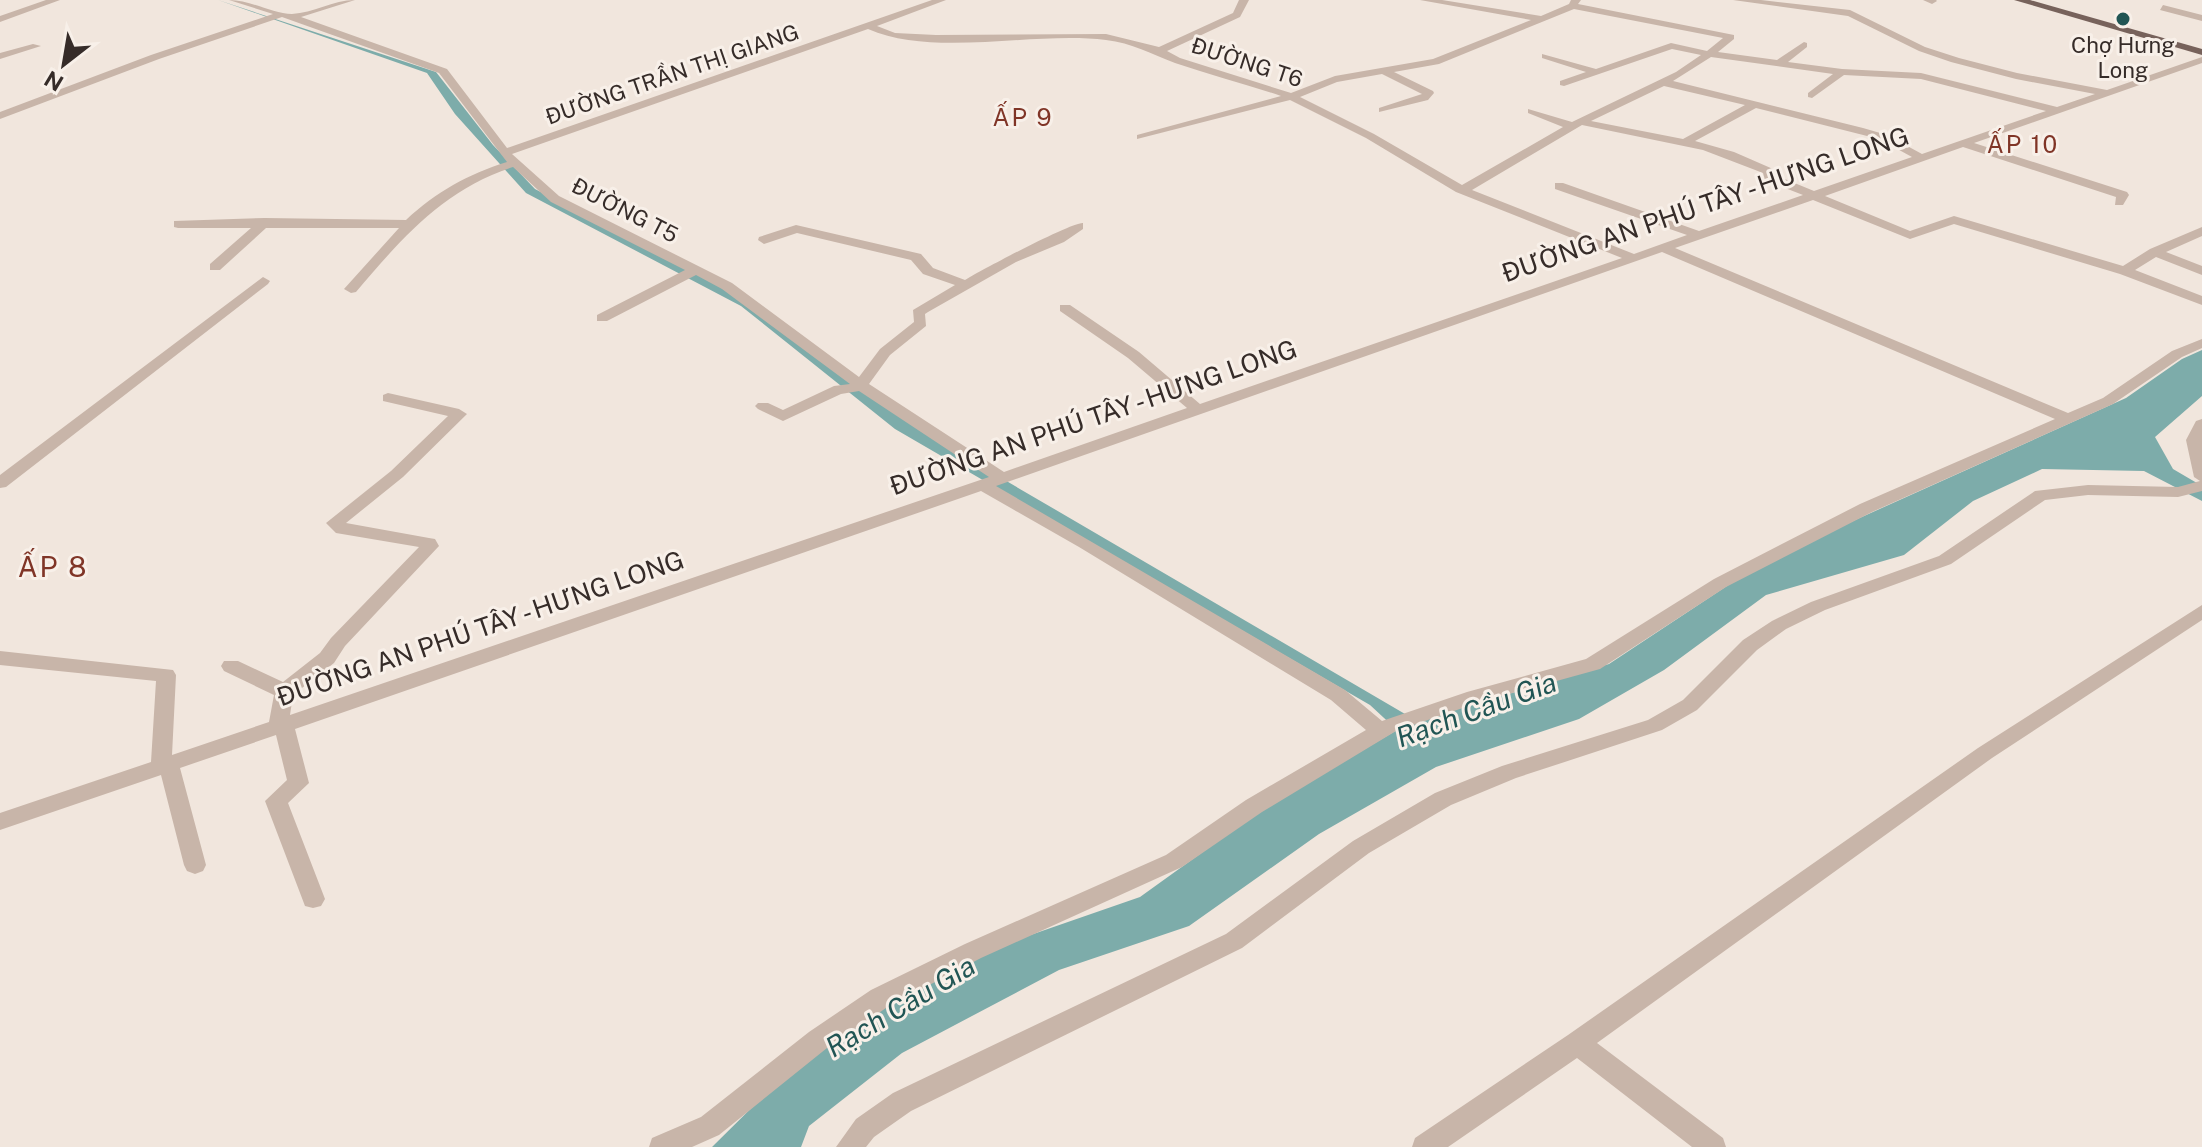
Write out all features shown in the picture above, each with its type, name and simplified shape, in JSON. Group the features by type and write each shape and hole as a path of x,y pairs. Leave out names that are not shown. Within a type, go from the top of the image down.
{"main road":[{"path":"2019,0 2202,52"}],"street":[{"path":"0,19 55,0"},
{"name":"ĐƯỜNG T5","path":"234,0 443,71 508,162 555,199 690,274 762,309 853,388 989,482 1338,695 1385,729"},
{"path":"0,116 130,66 265,20 350,0"},
{"name":"ĐƯỜNG TRẦN THỊ GIANG","path":"351,289 408,224 452,188 508,162 941,0"},
{"path":"1161,50 1241,13 1244,0"},
{"path":"1425,0 1539,18"},
{"path":"1738,0 1812,11 1842,11"},
{"path":"1832,0 1842,11 1922,49 2016,76 2106,92"},
{"path":"1141,137 1292,96 1335,79 1435,62 1574,3 1731,37 1680,74 1577,124 1463,190"},
{"path":"2163,8 2202,18"},
{"name":"ĐƯỜNG T6","path":"870,26 893,36 1069,36 1130,41 1161,50 1176,60 1292,96 1463,190 1631,257"},
{"path":"1026,37 1052,26 1067,27"},
{"path":"1778,64 1804,45"},
{"path":"0,56 36,46"},
{"path":"1564,83 1671,46 1842,72 1921,76 2056,110"},
{"path":"1545,56 1596,72"},
{"name":"ĐƯỜNG AN PHÚ TÂY - HƯNG LONG","path":"0,822 2202,60"},
{"path":"1383,110 1424,98 1429,93 1386,72"},
{"path":"1812,95 1842,72"},
{"path":"1662,82 1883,137 1920,157"},
{"path":"1684,143 1756,104"},
{"path":"1532,111 1577,124 1684,143 1765,167 1769,177 1909,234 1954,220 2125,271 2202,301"},
{"path":"1961,143 2123,195 2119,202"},
{"path":"1559,186 1696,234"},
{"path":"215,267 265,222"},
{"path":"178,224 408,224"},
{"path":"763,406 783,416 839,389 853,388 885,351 921,323 918,313 1011,259 1068,235 1079,226"},
{"path":"764,240 796,229 916,257 922,260 924,269 966,285"},
{"path":"2125,271 2155,252 2202,231"},
{"path":"1661,247 2069,419"},
{"path":"2155,252 2202,271"},
{"path":"602,318 690,274"},
{"path":"0,483 263,281"},
{"path":"1065,308 1159,373 1197,409"},
{"path":"662,1147 710,1126 818,1040 880,998 973,951 1174,861 1254,806 1385,729 1593,664 1720,583 1866,508 2108,401 2177,354 2202,343"},
{"path":"313,899 276,801 298,783 281,723 284,692 327,658 338,642 430,546 423,541 342,529 335,523 397,474 459,414 388,398"},
{"path":"2202,424 2194,440 2202,477"},
{"path":"849,1147 865,1128 902,1102 1234,941 1361,847 1443,799 1509,772 1655,725 1690,705 1750,645 1779,625 1818,606 1945,560 2041,495 2076,490 2178,492 2202,486"},
{"path":"1425,1147 1577,1043 1985,753 2202,611"},
{"path":"0,658 166,675 164,763 195,865"},
{"path":"231,666 263,679 284,692"},
{"path":"1577,1043 1713,1147"}],"water":[{"name":"Rạch Cầu Gia","path":"218,0 436,72 493,145 535,189 729,291 967,458 1417,721 1609,664 1742,576 1813,539 2126,398 2182,359 2202,350 2202,396 2155,437 2173,469 2202,486 2202,501 2144,471 2042,469 1973,501 1904,555 1766,595 1664,670 1579,719 1436,767 1319,834 1189,926 1059,970 902,1053 809,1126 801,1147 712,1147 806,1054 883,1007 996,947 1140,897 1261,810 1397,730 1370,705 895,429 741,306 526,193 455,114 427,73"}],"place":[{"name":"Chợ Hưng Long","path":"2123,19"}],"district":[{"name":"ẤP 9","path":"1023,117"},
{"name":"ẤP 10","path":"2023,144"},
{"name":"ẤP 8","path":"53,566"}]}
